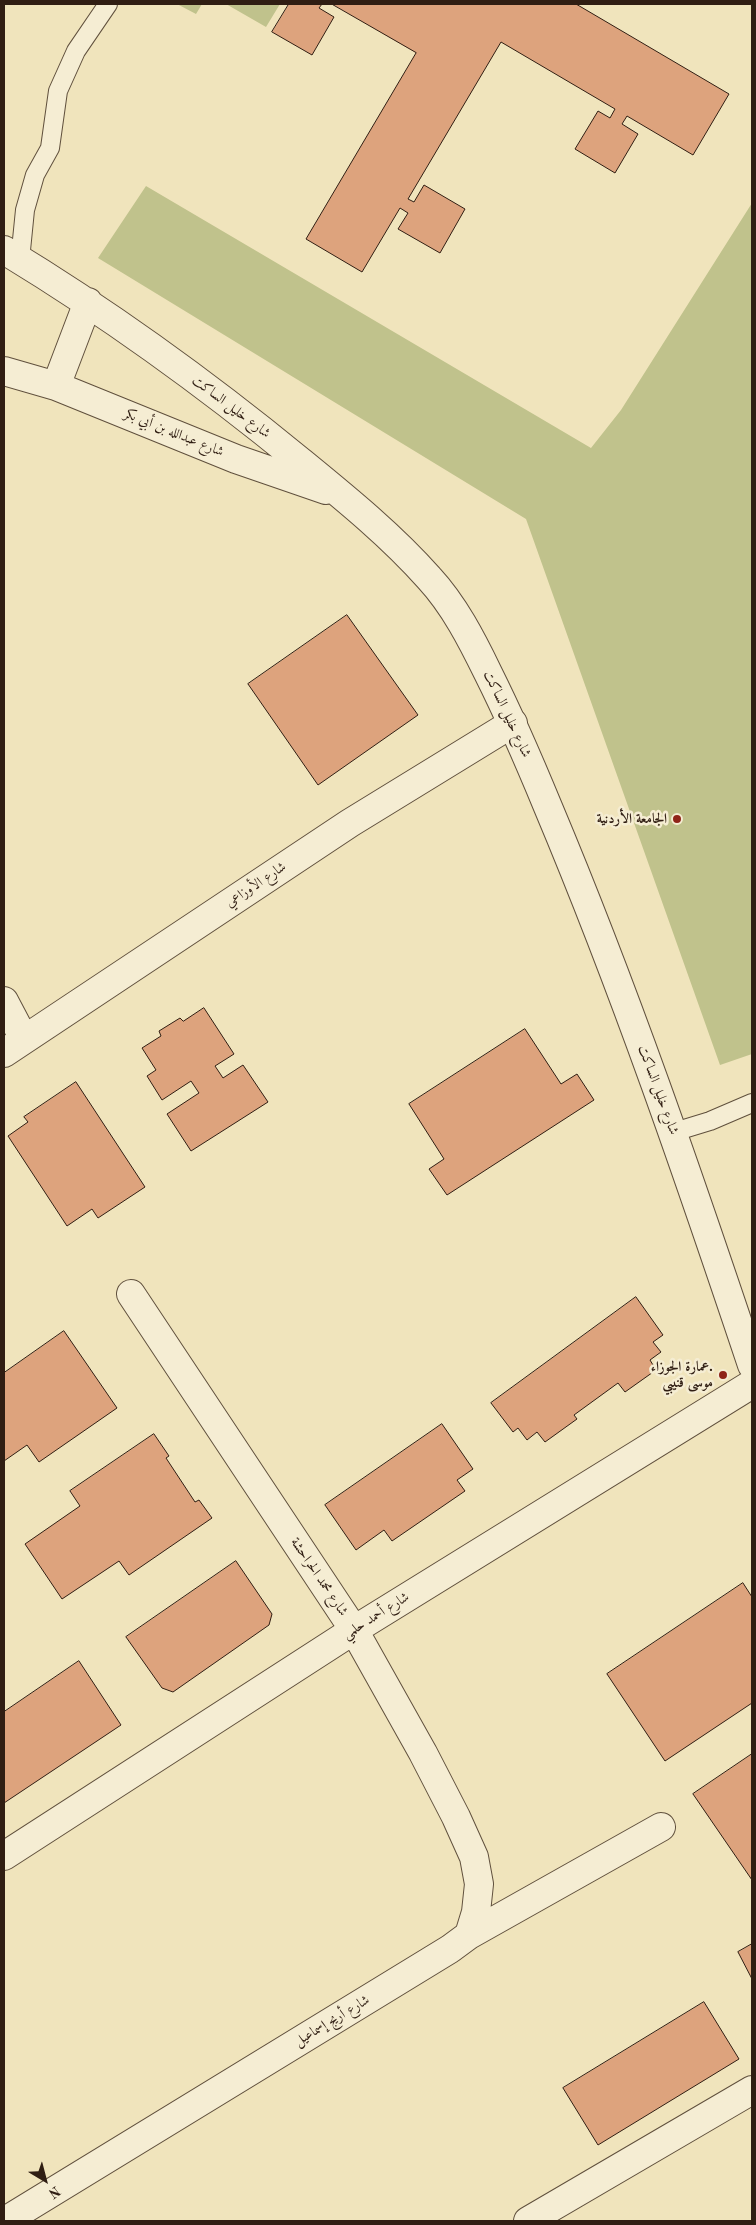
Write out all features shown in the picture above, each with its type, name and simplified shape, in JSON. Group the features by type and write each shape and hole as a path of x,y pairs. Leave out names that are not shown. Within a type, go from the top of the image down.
{"street":[{"name":"شارع خليل الساكت","path":"12,255 88,302 225,400 344,497 431,579 475,646 513,723 621,986 674,1132 752,1365"},
{"path":"56,386 88,302"},
{"name":"شارع عبدالله بن أبي بكر","path":"4,371 56,386 236,459 344,497"},
{"name":"شارع الأوزاعي","path":"14,1046 145,961 350,823 513,723"},
{"path":"4,1001 14,1046"},
{"name":"شارع محمد الحراحشة","path":"131,1294 354,1630 423,1753 474,1857 479,1884 476,1912 469,1935"},
{"name":"شارع أحمد حلمي","path":"4,1856 354,1630 752,1384"},
{"name":"شارع أريج إسماعيل","path":"5,2221 450,1949 469,1935 661,1827"},
{"path":"528,2221 752,2090"}],"lane":[{"path":"12,255 35,175 50,148 58,90 76,51 108,4"},
{"path":"674,1132 710,1121 752,1103"}],"green space":[{"path":"177,4 202,4 196,14"},
{"path":"226,4 280,4 266,27"},
{"path":"146,186 591,448 621,410 752,203 752,1054 720,1065 526,519 98,258"}],"building":[{"path":"289,4 322,4 319,8 334,17 312,55 272,32"},
{"path":"332,4 576,4 729,94 693,155 627,116 622,124 638,134 615,173 575,149 598,111 610,118 615,109 501,42 408,199 414,202 424,185 465,209 440,253 398,229 408,213 400,208 362,272 306,239 416,53"},
{"path":"347,615 418,715 318,785 248,684"},
{"path":"204,1008 234,1054 215,1066 223,1078 243,1065 268,1102 191,1151 167,1114 199,1093 191,1081 162,1100 147,1076 156,1070 142,1048 161,1036 159,1031 180,1018 183,1021"},
{"path":"525,1029 561,1084 577,1074 594,1100 447,1195 429,1169 444,1159 409,1104"},
{"path":"76,1082 145,1187 98,1218 92,1209 67,1226 8,1136 28,1122 24,1117"},
{"path":"636,1297 663,1335 653,1342 661,1352 650,1360 656,1370 625,1392 618,1383 574,1415 577,1419 545,1442 537,1432 527,1440 518,1428 513,1432 491,1403"},
{"path":"64,1331 117,1408 39,1462 27,1445 4,1461 4,1373"},
{"path":"442,1424 473,1469 457,1480 465,1491 392,1541 384,1530 356,1550 325,1505"},
{"path":"154,1434 169,1456 166,1458 195,1502 199,1500 212,1518 129,1575 119,1561 62,1599 25,1544 80,1506 70,1491"},
{"path":"236,1561 272,1614 269,1625 173,1692 162,1688 126,1637"},
{"path":"743,1583 752,1597 752,1703 665,1761 607,1674"},
{"path":"79,1661 121,1725 4,1803 4,1712"},
{"path":"752,1754 752,1880 693,1794"},
{"path":"752,1944 752,1979 738,1952"},
{"path":"704,2002 739,2059 598,2145 563,2088"}],"place":[{"name":"الجامعة الأردنية","path":"677,819"},
{"name":"عمارة الجوزاء. موسى قنيبي","path":"723,1375"}]}
